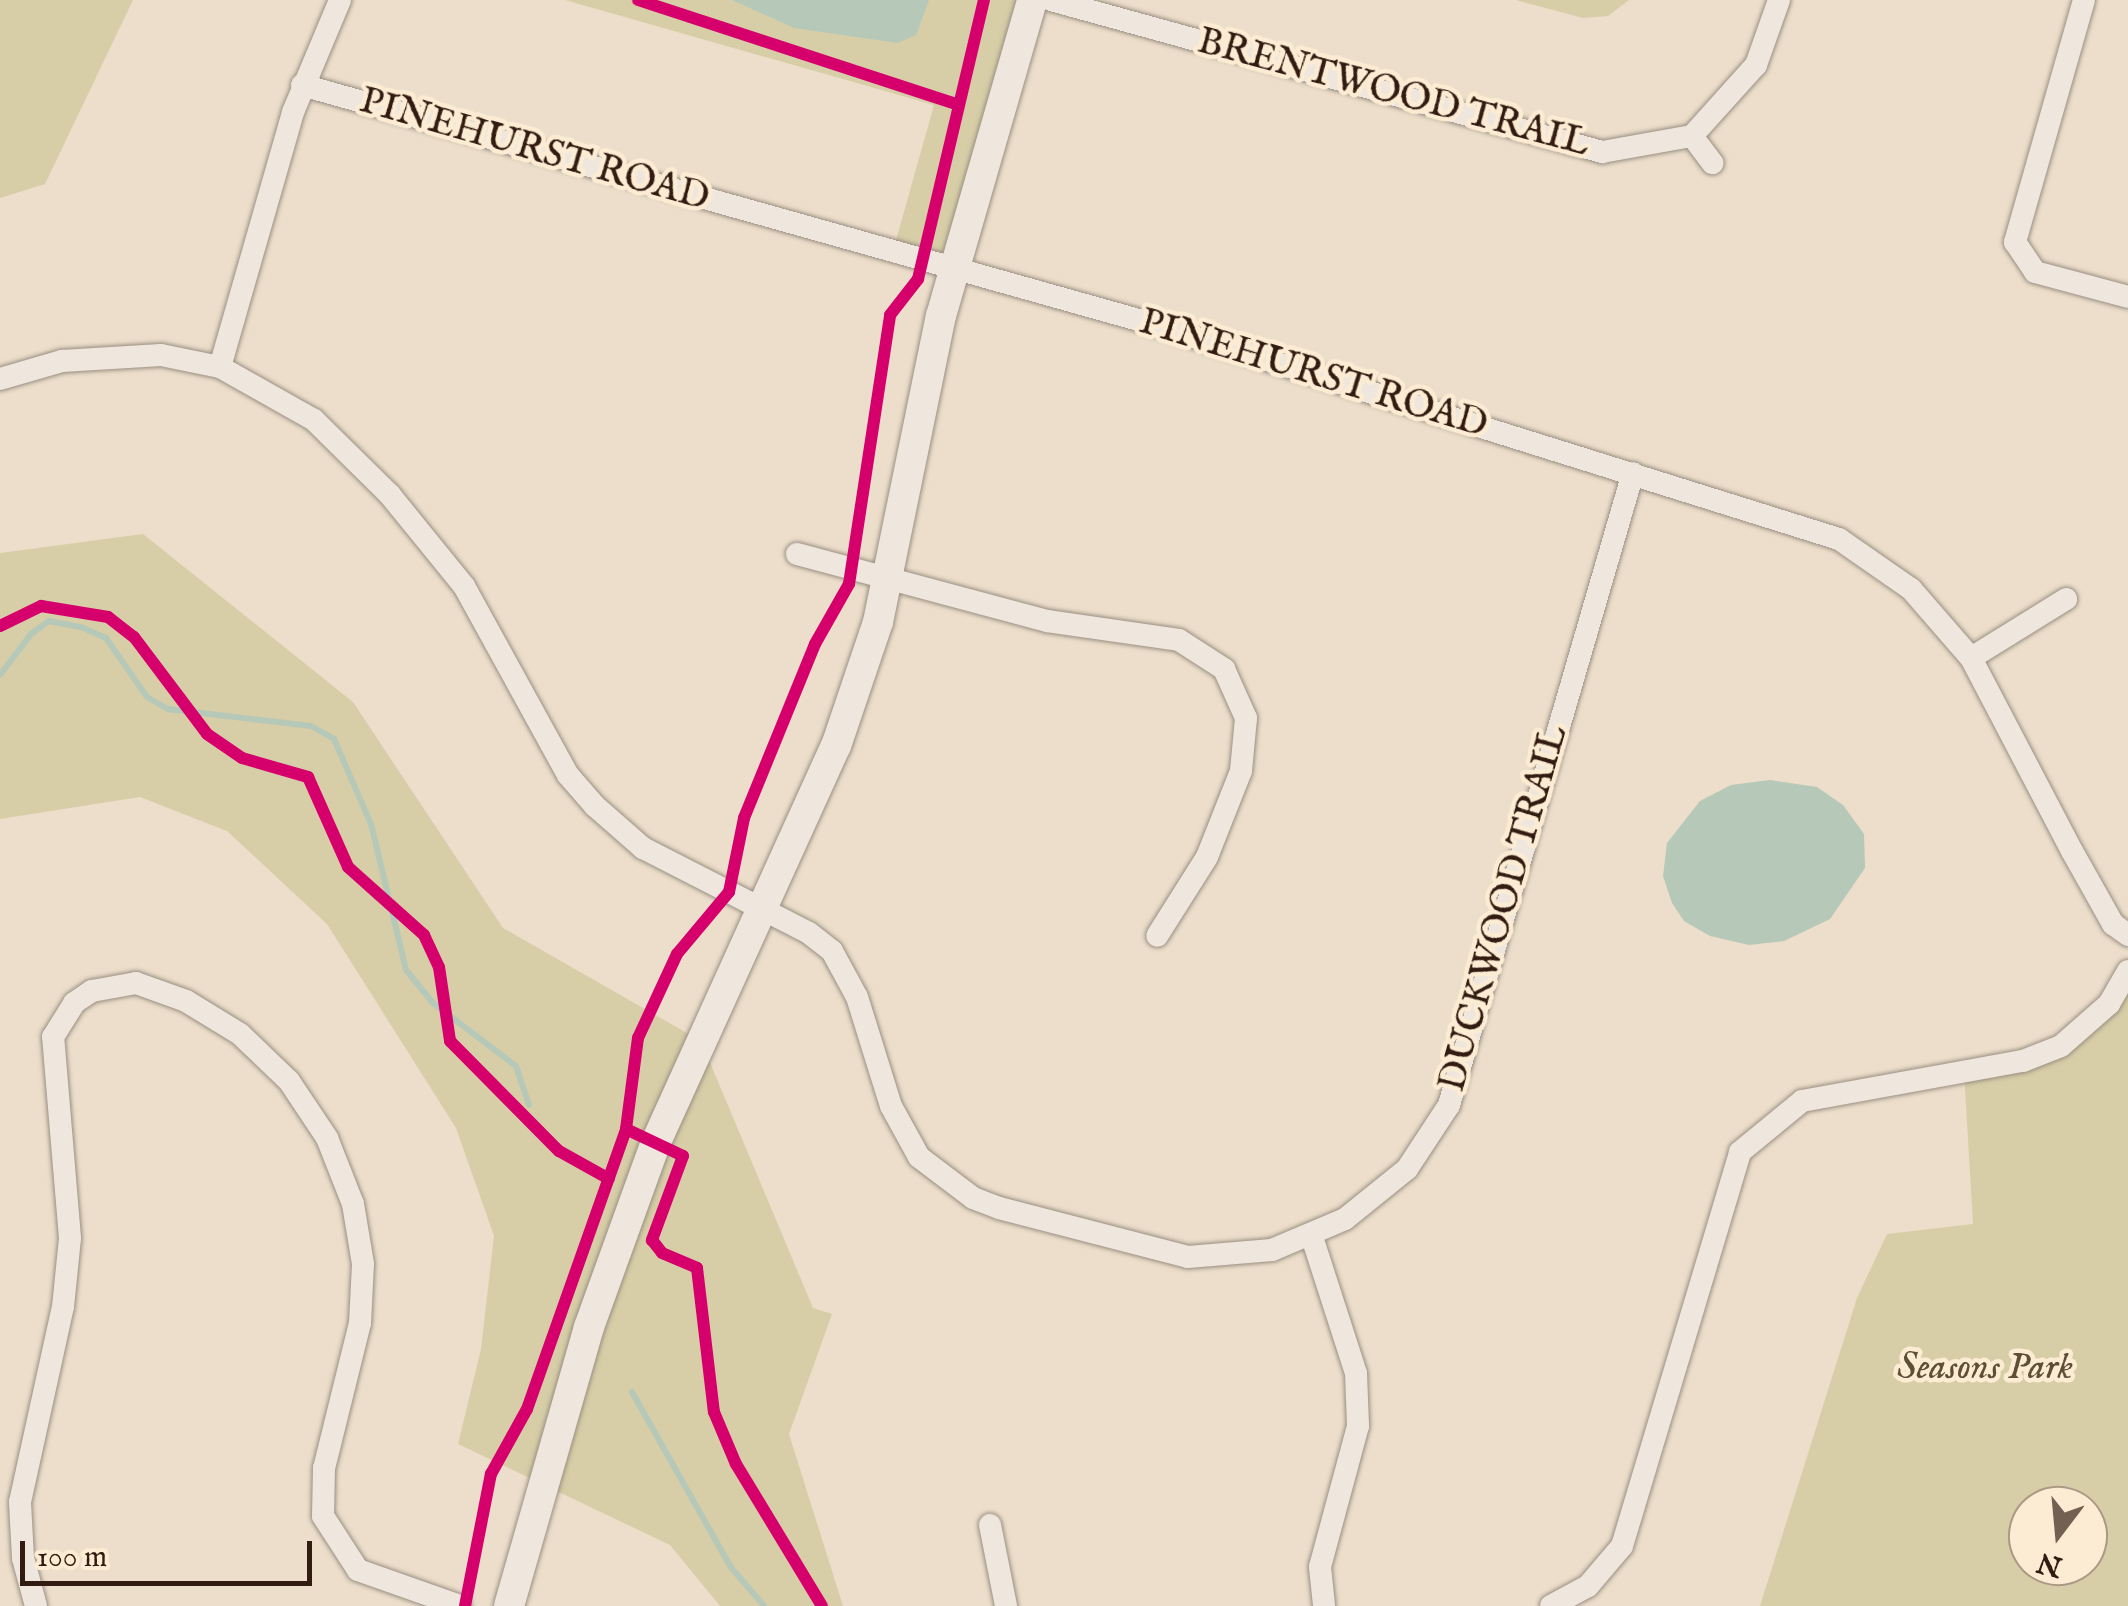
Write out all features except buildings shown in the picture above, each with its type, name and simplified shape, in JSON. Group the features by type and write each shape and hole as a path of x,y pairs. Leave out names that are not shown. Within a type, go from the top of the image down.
{"street":[{"path":"220,367 302,86 340,0"},
{"path":"509,1606 616,1250 668,1113 836,746 890,578 956,268 1032,0"},
{"name":"BRENTWOOD TRAIL","path":"1051,0 1572,147 1632,151 1692,136"},
{"path":"1712,163 1692,136 1756,65 1779,0"},
{"path":"2084,0 2016,229 2018,253 2035,272 2128,297"},
{"name":"PINEHURST ROAD","path":"302,86 956,268 1839,539 1912,589 1971,658 2113,924 2128,935"},
{"name":"DUCKWOOD TRAIL","path":"0,379 107,355 161,355 220,367 314,420 390,496 464,586 568,775 608,819 672,864 764,908 832,951 857,997 902,1134 919,1157 973,1198 1188,1256 1272,1250 1312,1237 1407,1169 1449,1105 1633,473"},
{"path":"796,554 1084,629 1179,640 1224,668 1246,718 1241,770 1207,857 1156,936"},
{"path":"1971,658 2066,599"},
{"path":"1551,1606 1588,1586 1622,1546 1740,1152 1802,1101 2023,1061 2061,1046 2108,1004 2128,972"},
{"path":"36,1606 23,1558 20,1502 63,1307 70,1238 53,1037 74,1003 92,991 136,983 186,1001 240,1034 289,1080 327,1138 352,1204 363,1279 358,1336 324,1468 323,1516 358,1570 460,1606"},
{"path":"1312,1237 1356,1373 1358,1426 1320,1567 1324,1606"},
{"path":"990,1526 1006,1606"}],"green space":[{"path":"0,0 133,0 45,184 0,198"},
{"path":"565,0 1032,0 956,267 893,251 934,105"},
{"path":"1516,0 1629,0 1608,16 1583,18"},
{"path":"143,534 353,702 503,928 701,1041 813,1308 832,1314 789,1434 843,1606 720,1606 670,1545 458,1444 481,1349 494,1236 456,1128 327,924 227,831 140,797 0,819 0,553"},
{"name":"Seasons Park","path":"2128,971 2128,1606 1760,1606 1857,1298 1887,1234 1973,1224 1964,1071 2061,1046"}],"shaded area":[{"path":"732,0 929,0 916,35 898,43 794,28"},
{"path":"1770,780 1817,787 1843,805 1864,834 1865,868 1830,919 1784,941 1749,945 1710,936 1684,921 1672,903 1663,876 1667,843 1700,801 1731,785"}],"waterway":[{"path":"0,675 31,634 49,621 81,627 106,638 147,697 168,709 311,726 334,739 371,824 406,970 433,1003 516,1066 529,1105"},
{"path":"632,1392 730,1566 764,1606"}],"cycle path":[{"path":"638,0 956,104"},
{"path":"465,1606 491,1474 527,1409 626,1129 638,1038 677,954 729,892 744,818 815,644 849,584 890,315 918,279 984,0"},
{"path":"0,626 41,606 108,617 134,637 207,734 242,758 308,777 348,867 424,935 439,967 450,1041 559,1151 609,1179"},
{"path":"626,1129 683,1156 652,1240 662,1253 697,1268 714,1412 736,1464 822,1606"}]}
